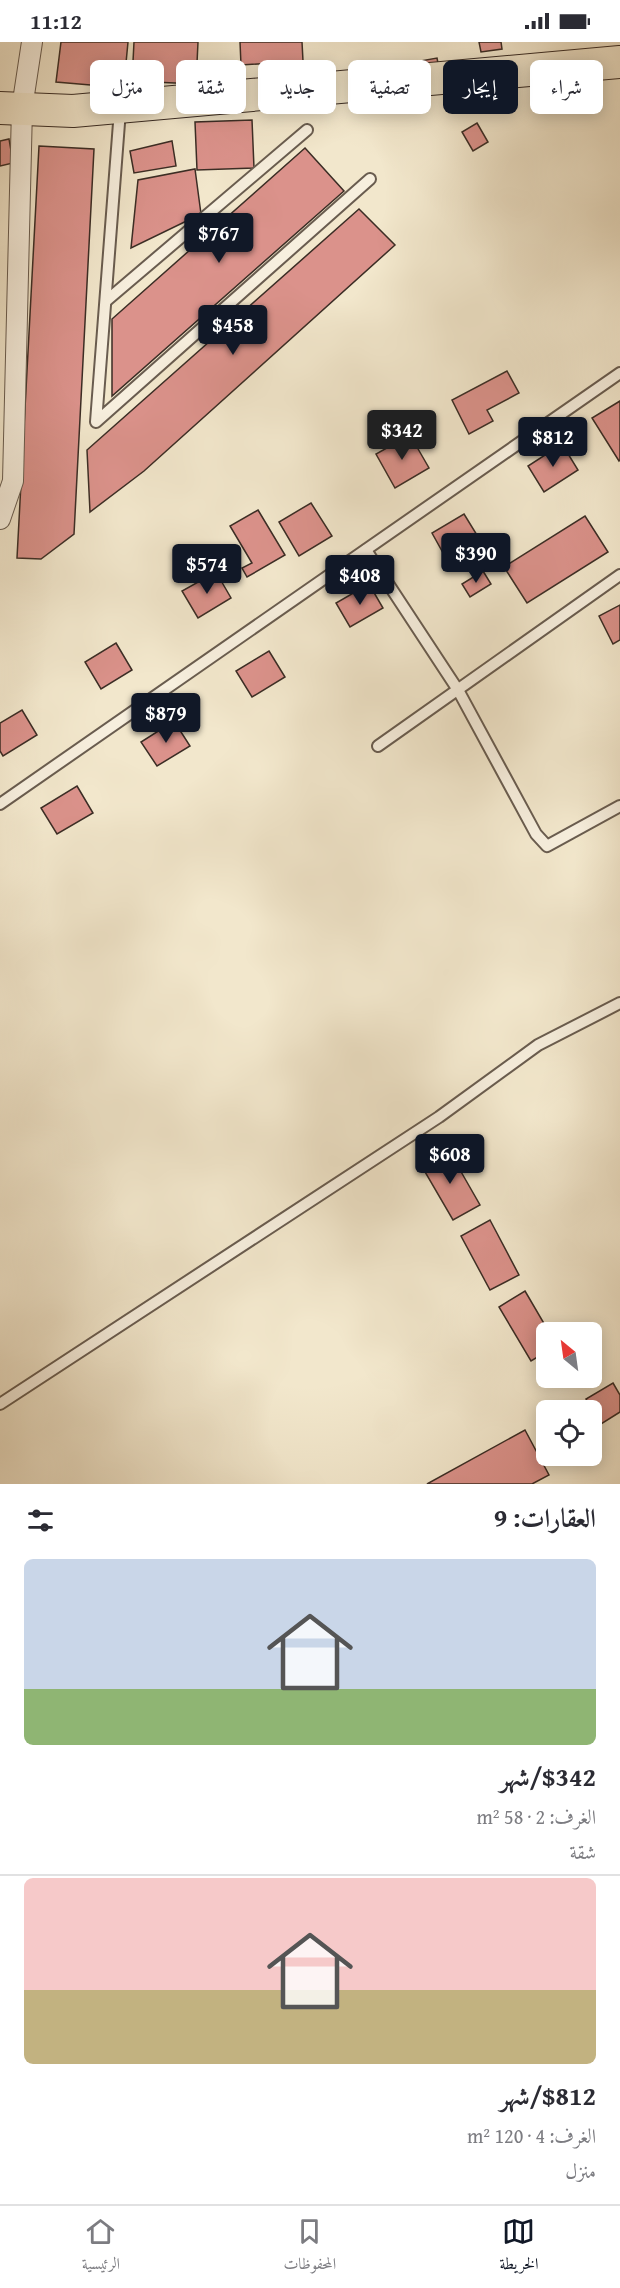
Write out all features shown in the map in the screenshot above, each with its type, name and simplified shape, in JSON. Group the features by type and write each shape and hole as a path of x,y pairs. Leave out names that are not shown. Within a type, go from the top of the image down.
{"main road":[{"path":"164,102 620,62"},
{"path":"11,108 73,111 90,109"}],"street":[{"path":"0,519 13,481 11,108 32,42"}],"lane":[{"path":"119,114 96,422 370,179"},
{"path":"106,301 307,130"},
{"path":"0,804 620,373"},
{"path":"366,550 458,690 536,834 547,846 620,806"},
{"path":"378,747 620,575"},
{"path":"0,1404 439,1117 538,1045 620,1003"}],"building":[{"path":"61,42 128,42 126,60 90,60 90,85 56,82"},
{"path":"134,42 198,42 197,60 176,60 176,83 164,82 164,60 133,60"},
{"path":"240,42 302,42 303,60 258,60 258,64 246,65 246,60 241,60"},
{"path":"479,42 501,42 502,49 481,52"},
{"path":"437,58 440,74 431,76 431,60 426,60"},
{"path":"252,120 254,168 197,170 195,122"},
{"path":"477,123 488,142 473,151 462,132"},
{"path":"9,139 13,163 0,166 0,141"},
{"path":"172,141 176,166 134,173 130,151"},
{"path":"39,146 94,149 74,534 41,559 17,558"},
{"path":"305,148 344,191 112,396 112,319"},
{"path":"195,169 201,214 131,248 138,180"},
{"path":"359,209 395,245 144,471 90,512 87,450"},
{"path":"507,371 519,393 487,410 493,421 469,434 452,400"},
{"path":"620,401 620,460 619,461 592,418"},
{"path":"410,435 429,468 395,488 376,454"},
{"path":"562,444 578,470 544,492 528,466"},
{"path":"311,503 332,536 299,556 279,522"},
{"path":"258,510 285,555 247,577 242,568 252,563 230,526"},
{"path":"464,514 480,540 447,560 432,533"},
{"path":"585,516 608,552 527,603 504,567"},
{"path":"483,571 491,584 470,597 462,584"},
{"path":"216,572 231,598 198,618 182,591"},
{"path":"369,584 383,608 350,627 336,603"},
{"path":"620,605 620,640 613,644 599,616"},
{"path":"116,643 132,670 101,689 85,662"},
{"path":"269,651 285,677 252,697 236,671"},
{"path":"22,710 37,735 3,756 0,751 0,723"},
{"path":"174,721 190,746 157,766 141,742"},
{"path":"77,786 93,813 57,834 41,808"},
{"path":"448,1149 480,1205 453,1220 421,1165"},
{"path":"490,1220 519,1275 490,1290 461,1236"},
{"path":"525,1291 543,1322 536,1322 536,1358 531,1361 499,1307"},
{"path":"613,1383 620,1395 620,1412 602,1423 602,1400 586,1399"},
{"path":"525,1430 536,1451 536,1466 544,1466 549,1475 532,1484 427,1484"}]}
